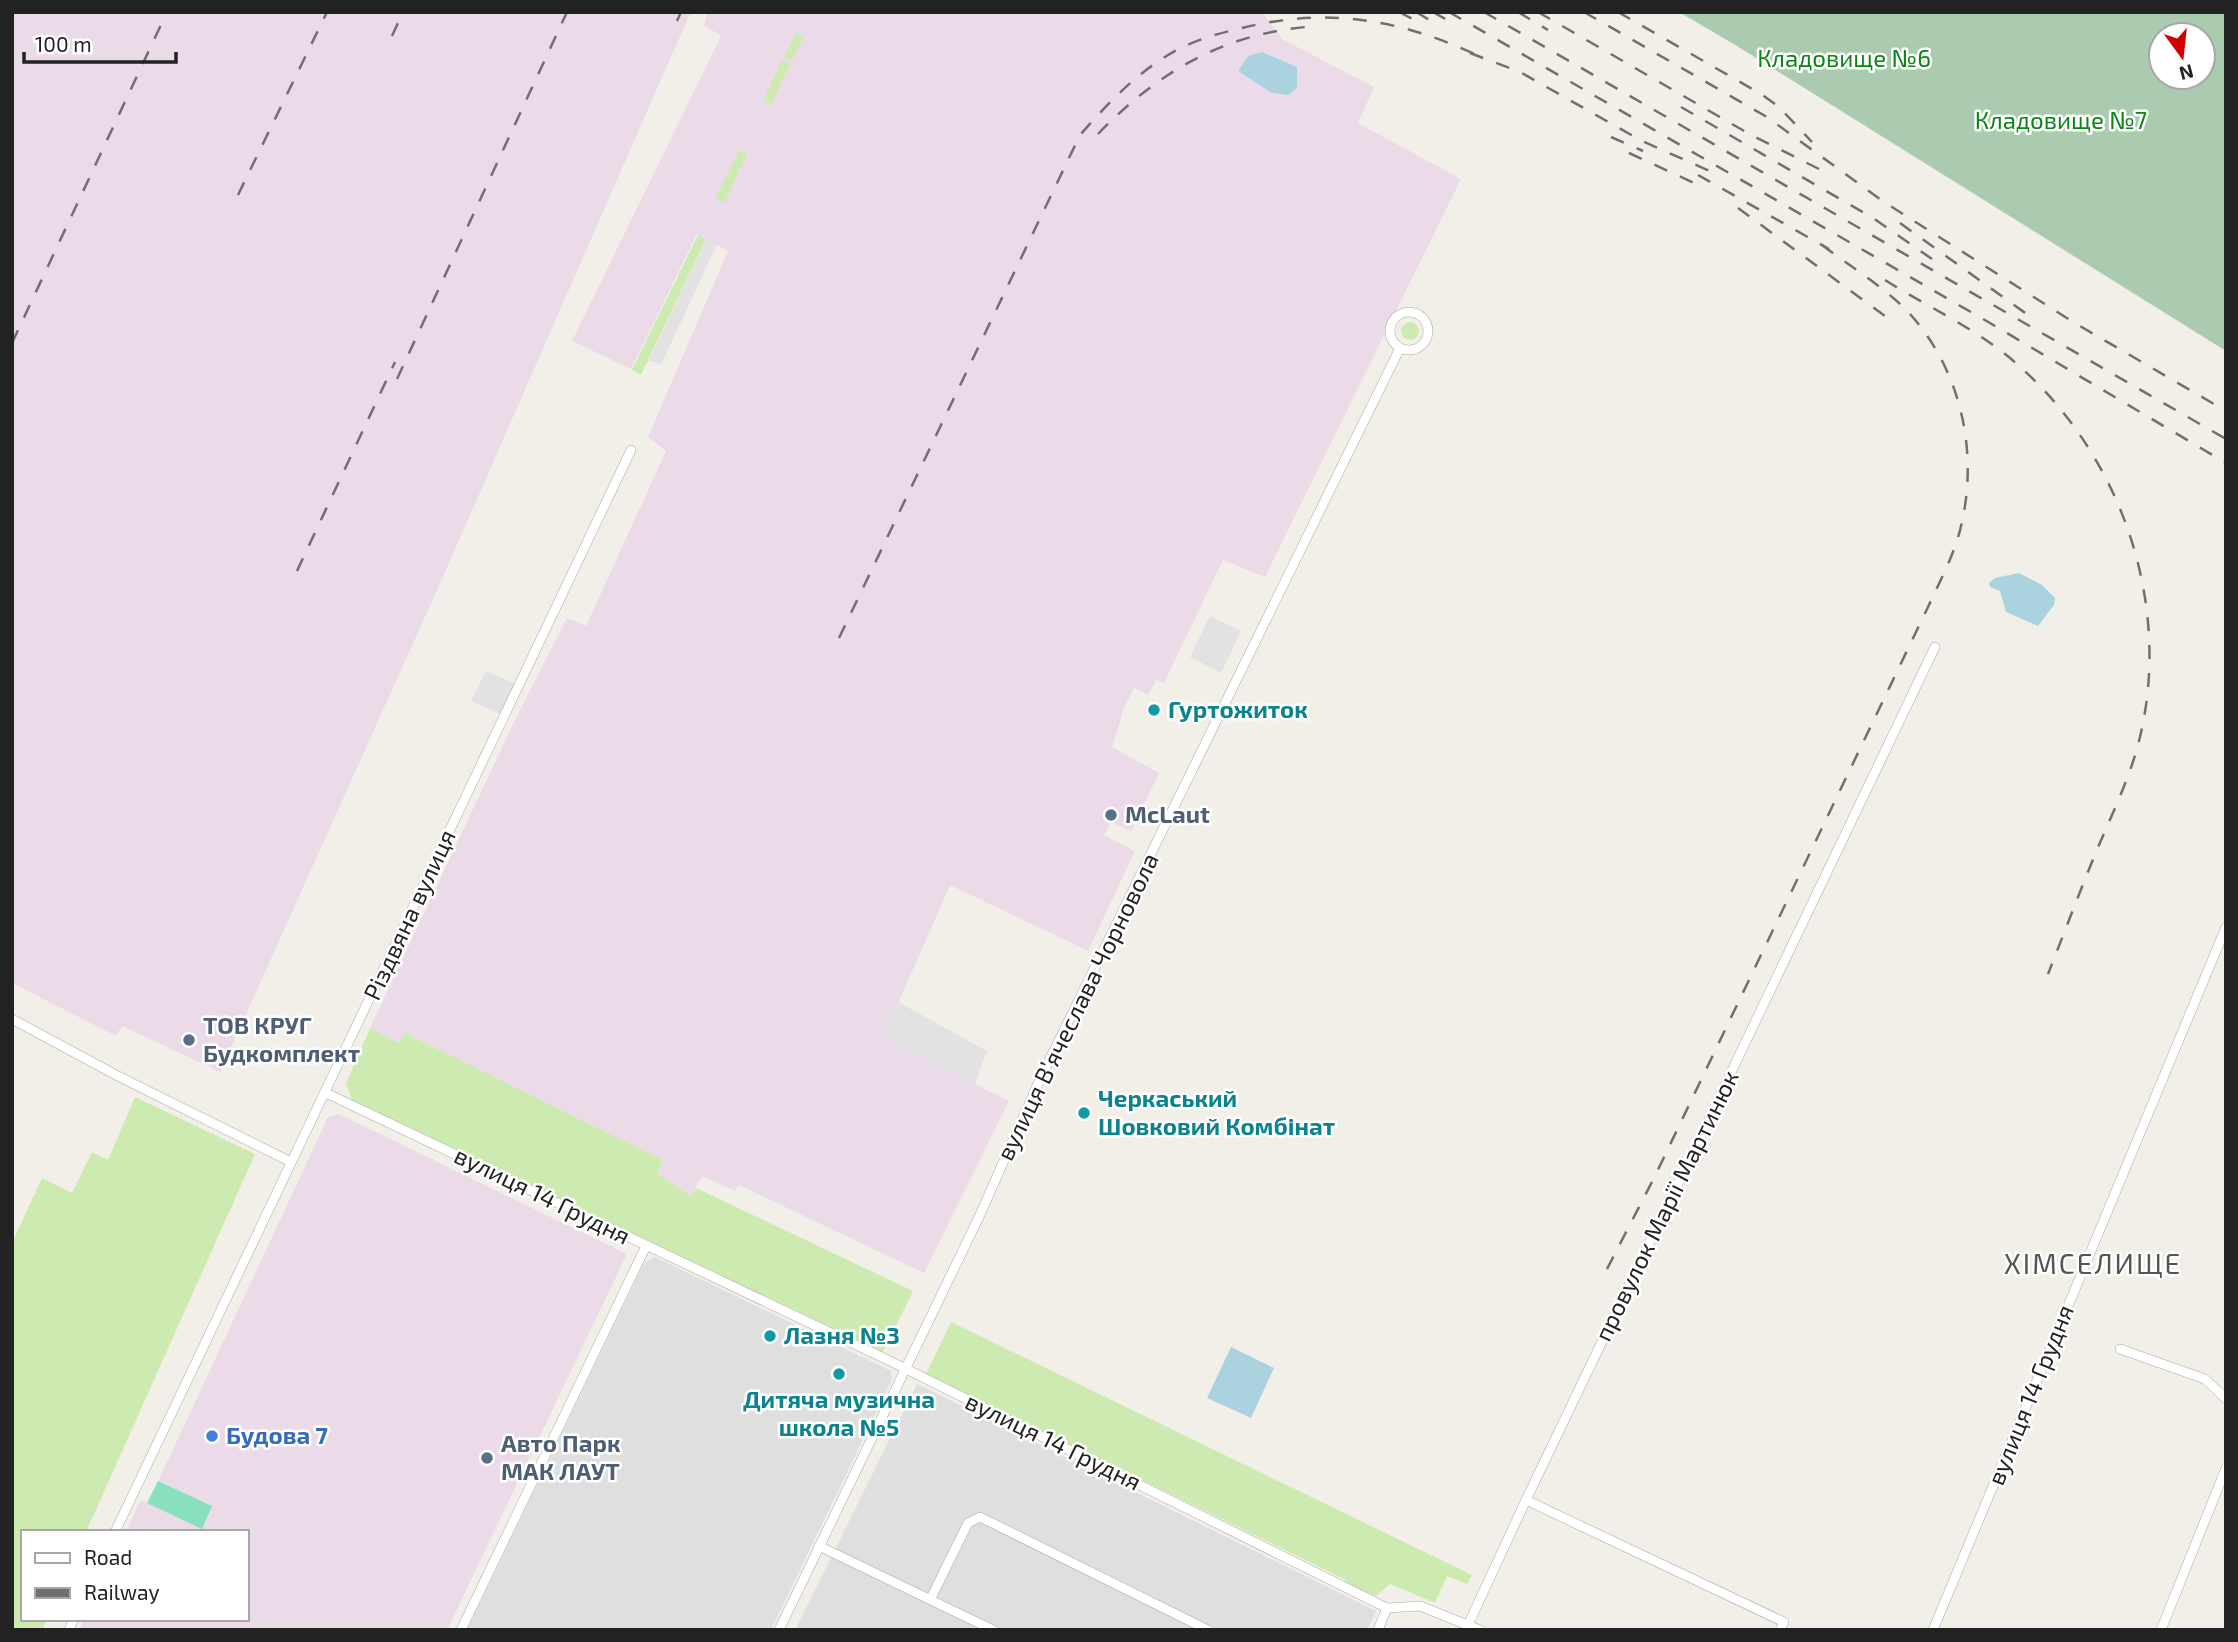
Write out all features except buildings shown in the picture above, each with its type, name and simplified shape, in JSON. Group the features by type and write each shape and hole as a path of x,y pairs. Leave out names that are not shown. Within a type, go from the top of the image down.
{"street":[{"path":"1402,313 1420,316 1427,326 1423,343 1413,349 1400,348 1391,333 1393,321 1402,313"},
{"name":"вулиця Вʼячеслава Чорновола","path":"779,1630 979,1217 1041,1079 1400,348"},
{"name":"Різдвяна вулиця","path":"117,1530 631,450"},
{"name":"провулок Марії Мартинюк","path":"1468,1625 1935,647"},
{"name":"вулиця 14 Грудня","path":"1933,1630 2226,927"},
{"path":"12,1019 116,1076 291,1161"},
{"name":"вулиця 14 Грудня","path":"326,1093 904,1369 1387,1608 1420,1606 1480,1630"},
{"path":"461,1630 646,1246"},
{"path":"2120,1349 2205,1379 2226,1399"},
{"path":"2161,1630 2226,1468"},
{"path":"1526,1500 1784,1622 1780,1630"},
{"path":"931,1598 968,1523 980,1517 1208,1630"},
{"path":"819,1546 993,1630"},
{"path":"1378,1630 1387,1608"}],"shaded area":[{"path":"12,12 693,12 688,18 442,579 220,1072 122,1026 116,1036 12,983"},
{"path":"707,12 1262,12 1282,39 1374,87 1358,123 1461,179 1265,577 1223,560 1164,683 1156,680 1148,695 1134,688 1124,708 1112,747 1159,773 1131,831 1111,822 1104,835 1135,851 1088,951 950,885 883,1038 1009,1101 924,1273 739,1185 735,1191 702,1176 691,1196 657,1173 663,1160 405,1033 399,1043 370,1028 514,722 567,618 586,626 666,451 648,437 728,251 697,234 631,369 572,341 721,36 704,25"},
{"path":"706,240 717,244 661,365 649,360"},
{"path":"1210,616 1241,631 1221,673 1190,657"},
{"path":"486,671 521,686 505,716 471,701"},
{"path":"898,1002 987,1051 975,1084 882,1038"},
{"path":"339,1114 627,1254 447,1630 79,1630 83,1621 248,1621 248,1530 127,1530 140,1501 148,1503 328,1117"},
{"path":"655,1257 891,1371 892,1379 771,1630 467,1630 644,1263"},
{"path":"917,1384 1376,1611 1367,1630 795,1630"}],"green space":[{"name":"Кладовище №7","path":"1679,12 2226,12 2226,351 1737,46"},
{"path":"796,32 804,36 792,60 784,57"},
{"path":"782,60 790,64 771,105 763,101"},
{"path":"739,151 747,154 724,203 715,199"},
{"path":"698,235 706,239 641,375 632,370"},
{"path":"1406,322 1414,322 1419,331 1417,338 1406,340 1401,335 1401,327"},
{"path":"370,1028 399,1043 405,1033 663,1160 657,1173 691,1196 696,1188 913,1291 883,1352 352,1100 346,1084"},
{"path":"135,1097 255,1154 87,1530 21,1530 21,1621 46,1621 42,1630 12,1630 12,1243 42,1178 72,1193 92,1152 108,1160"},
{"path":"951,1322 1472,1575 1467,1584 1447,1576 1435,1603 1390,1584 1376,1596 1353,1587 1344,1579 926,1374"},
{"path":"158,1481 212,1506 202,1529 147,1503"}],"water":[{"path":"1262,52 1297,67 1297,88 1288,95 1272,93 1238,71 1248,56"},
{"path":"2019,573 2042,585 2055,598 2054,605 2038,626 2006,612 2000,591 1990,587 1989,583 1995,578"},
{"path":"1231,1347 1274,1368 1251,1418 1207,1398"}],"railway":[{"path":"12,343 167,12"},
{"path":"238,195 327,12"},
{"path":"392,36 403,12"},
{"path":"397,379 567,12"},
{"path":"677,21 681,12"},
{"path":"1399,12 1422,24"},
{"path":"1416,12 1440,26"},
{"path":"1433,12 1456,25"},
{"path":"1449,12 1990,323 2226,463"},
{"path":"1484,12 2226,439"},
{"path":"1518,12 1548,30"},
{"path":"1538,12 1751,135 1831,175"},
{"path":"1584,12 1767,117 1881,200 2073,322 2226,411"},
{"path":"1618,12 1761,94 1779,107 1812,142"},
{"path":"839,638 1080,135 1126,87 1152,65 1196,41 1246,27 1307,18 1365,20 1394,26 1422,33 1479,56"},
{"path":"1098,134 1143,93 1192,61 1245,39 1306,27"},
{"path":"1470,53 1520,72 1642,141 1712,172"},
{"path":"1681,107 1873,218 1932,259"},
{"path":"1611,137 1643,151"},
{"path":"1629,153 1705,188"},
{"path":"1698,175 1829,249"},
{"path":"1738,208 1893,322"},
{"path":"1900,223 2028,315"},
{"path":"1607,1269 1654,1178 1941,580 1959,534 1968,476 1967,447 1954,389 1943,363 1928,337 1901,304 1822,245"},
{"path":"1885,280 1988,341 2019,366 2055,403 2086,444 2111,489 2130,537 2143,587 2149,638 2148,690 2139,741 2126,781 2048,974"},
{"path":"297,571 395,362"}],"place":[{"name":"Гуртожиток","path":"1154,710"},
{"name":"McLaut","path":"1111,815"},
{"name":"ТОВ КРУГ Будкомплект","path":"189,1040"},
{"name":"Черкаський Шовковий Комбінат","path":"1084,1113"},
{"name":"Лазня №3","path":"770,1336"},
{"name":"Дитяча музична школа №5","path":"839,1374"},
{"name":"Будова 7","path":"212,1436"},
{"name":"Авто Парк МАК ЛАУТ","path":"487,1458"}],"district":[{"name":"ХІМСЕЛИЩЕ","path":"2093,1264"}],"park label":[{"name":"Кладовище №6","path":"1844,59"}]}
